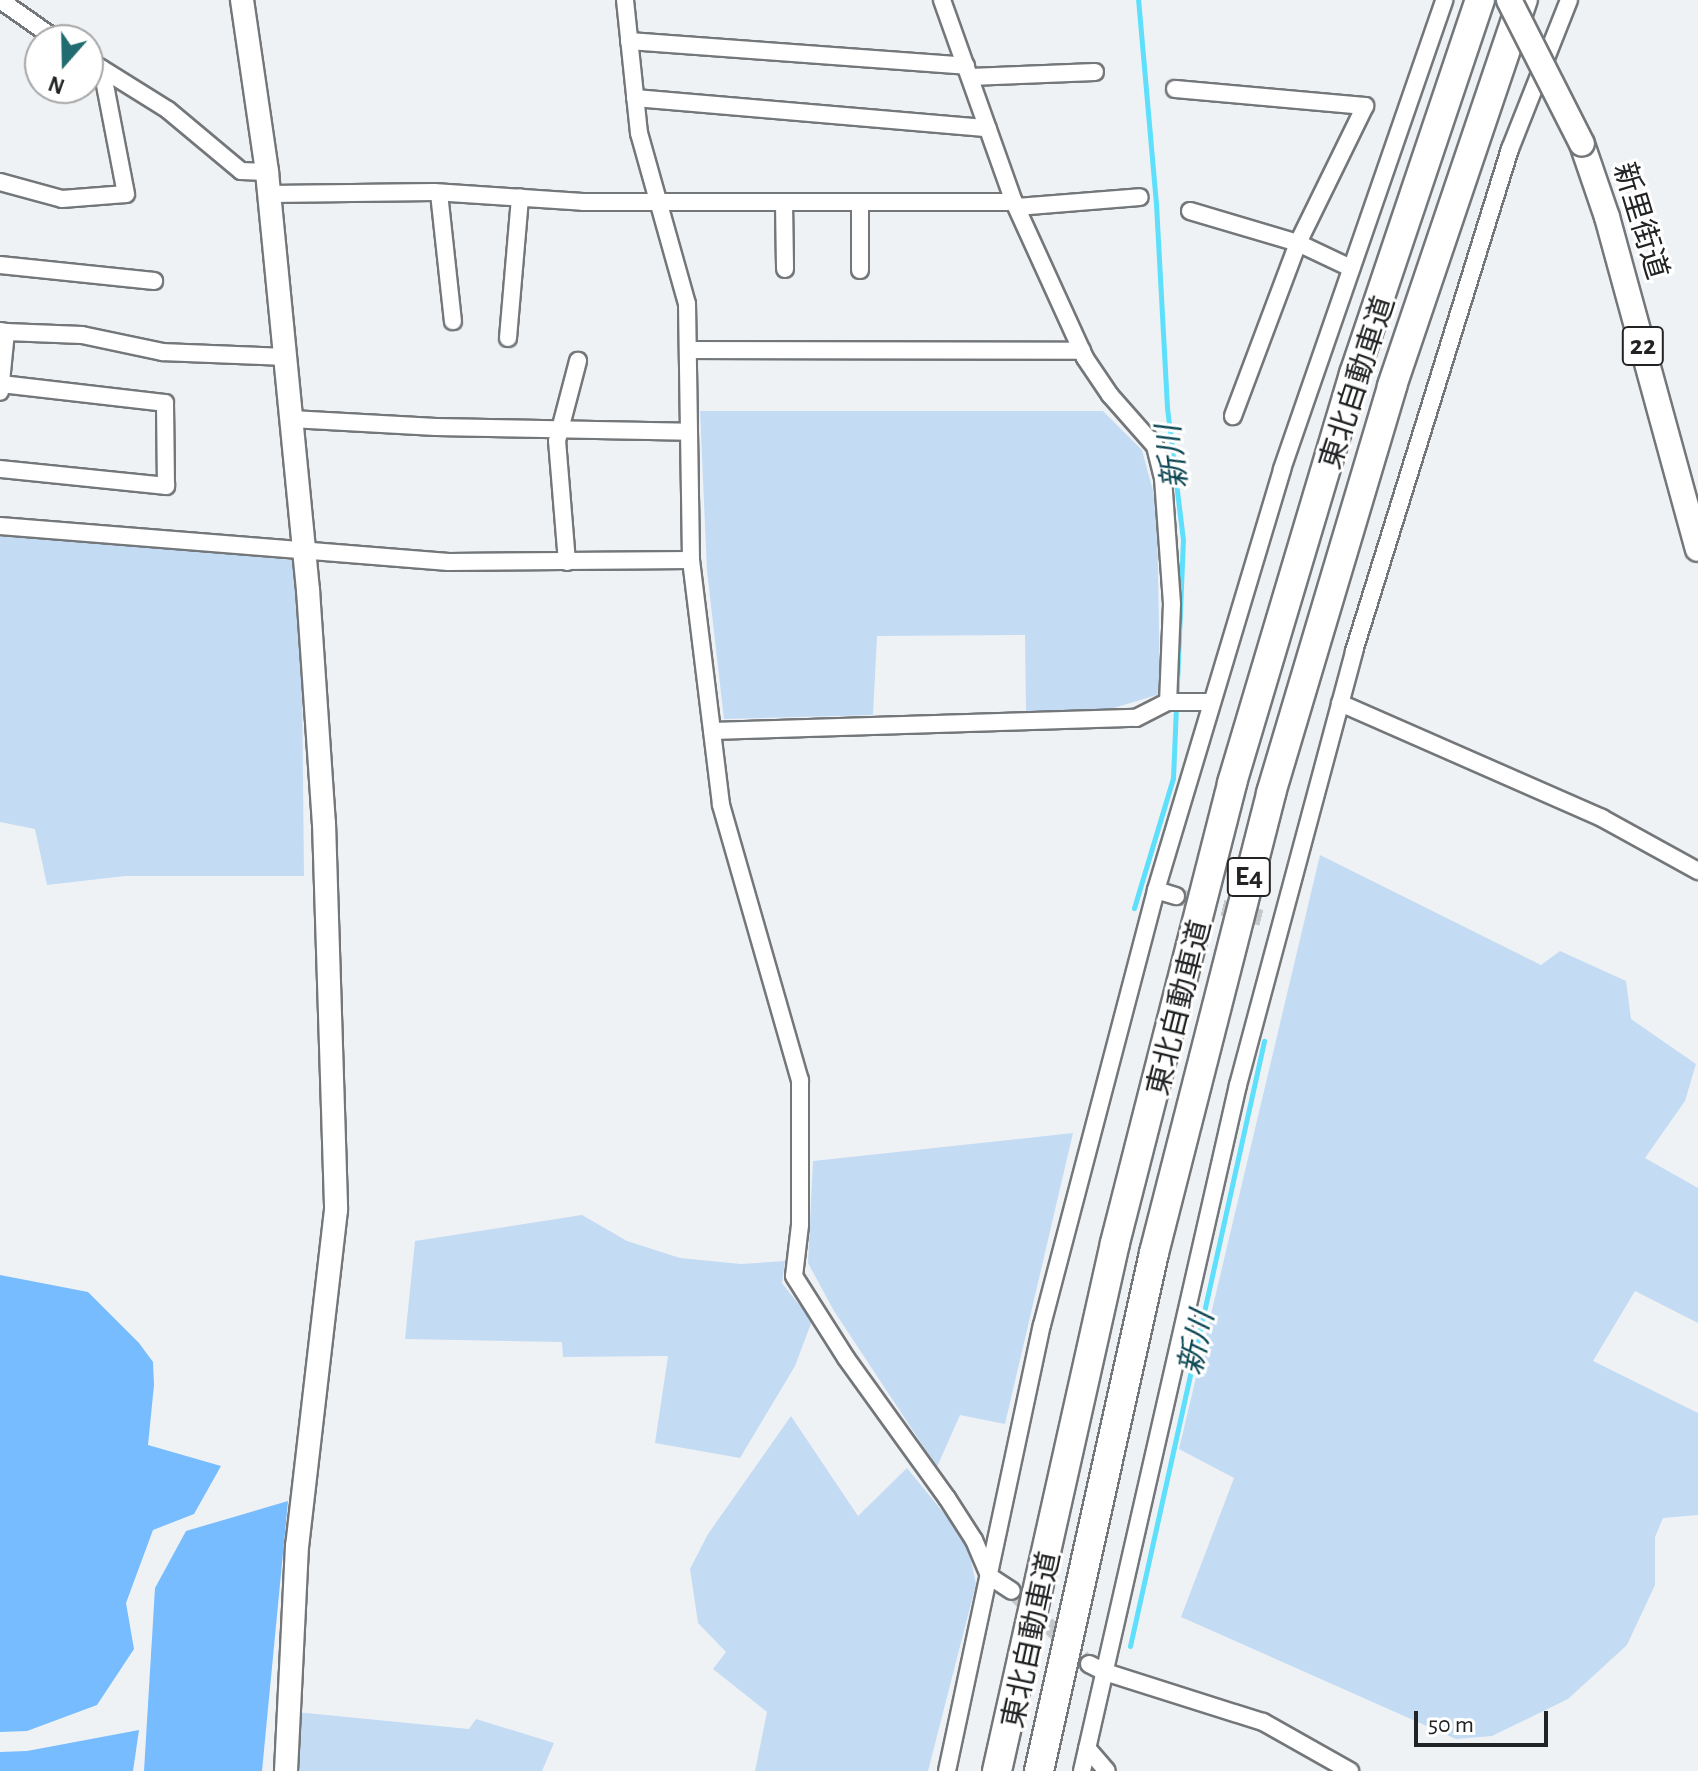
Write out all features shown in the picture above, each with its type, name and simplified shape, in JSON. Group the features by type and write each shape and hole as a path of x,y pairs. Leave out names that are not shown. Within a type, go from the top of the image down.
{"highway":[{"name":"東北自動車道","path":"997,1771 1115,1243 1232,783 1354,374 1480,0"},
{"name":"東北自動車道","path":"1039,1771 1154,1253 1271,793 1392,386 1523,0"}],"main road":[{"name":"新里街道","path":"1509,0 1582,144 1607,217 1698,549"}],"street":[{"path":"0,0 34,24"},
{"path":"242,0 268,183 304,550 324,823 336,1210 297,1546 286,1771"},
{"path":"625,0 639,133 687,304 691,560 721,805 800,1080 800,1225 794,1276 846,1358 947,1498 974,1540 989,1576 1012,1591"},
{"path":"942,0 1016,204 1082,351 1110,395 1155,446 1163,478 1172,604 1168,702"},
{"path":"947,1771 1042,1325 1156,890 1282,469 1444,0"},
{"path":"1082,1771 1097,1668 1238,1085 1274,921 1510,149 1569,0"},
{"path":"629,41 968,72 1095,72"},
{"path":"104,70 168,110 241,171 268,183 520,198 659,202 1016,204 1140,197"},
{"path":"1175,89 1365,106 1298,243 1233,416"},
{"path":"635,98 988,128"},
{"path":"0,182 62,199 126,194 104,102"},
{"path":"439,193 453,321"},
{"path":"508,338 520,198"},
{"path":"784,203 785,269"},
{"path":"860,203 860,270"},
{"path":"1190,211 1298,243 1351,268"},
{"path":"0,265 154,281"},
{"path":"0,392 3,332 82,335 163,352 285,357"},
{"path":"688,350 1082,351"},
{"path":"567,562 557,441 578,361"},
{"path":"0,469 166,486 165,403 1,384"},
{"path":"291,419 689,432"},
{"path":"0,526 449,562 691,560"},
{"path":"712,731 1136,718 1168,702 1212,702"},
{"path":"1340,703 1602,818 1698,871"},
{"path":"1156,890 1176,896"},
{"path":"1097,1668 1263,1722 1350,1771"},
{"path":"1087,1748 1107,1771"}],"shaded area":[{"path":"700,411 1103,411 1142,450 1157,506 1160,694 1084,717 1026,711 1025,635 877,636 873,715 724,719 707,571"},
{"path":"0,533 293,560 302,682 304,876 125,876 47,885 35,829 0,822"},
{"path":"1320,855 1541,965 1560,951 1626,981 1631,1019 1696,1064 1685,1101 1645,1158 1698,1188 1698,1323 1635,1291 1593,1361 1698,1413 1698,1515 1663,1518 1655,1537 1655,1585 1627,1645 1568,1699 1492,1736 1456,1739 1181,1617 1234,1478 1179,1449"},
{"path":"1073,1133 1005,1424 960,1415 937,1467 834,1311 808,1263 813,1161"},
{"path":"582,1215 627,1241 680,1258 741,1264 785,1261 782,1283 812,1321 795,1366 740,1458 655,1443 668,1356 563,1357 562,1342 405,1339 415,1241"},
{"path":"0,1275 88,1292 139,1343 153,1362 148,1445 221,1466 194,1514 153,1530 126,1603 134,1649 97,1705 27,1731 0,1732"},
{"path":"791,1416 858,1516 907,1468 956,1528 969,1551 976,1584 928,1771 755,1771 767,1712 713,1669 726,1652 698,1623 690,1569 708,1534"},
{"path":"288,1501 262,1771 144,1771 155,1588 186,1531"},
{"path":"296,1712 469,1729 476,1719 554,1743 542,1771 294,1771"},
{"path":"139,1730 133,1771 0,1771 0,1752 27,1751"}],"waterway":[{"name":"新川","path":"1134,908 1173,778 1183,540 1167,407 1156,204 1138,0"},
{"name":"新川","path":"1130,1646 1264,1041"}],"tunnel":[{"path":"1176,896 1266,919"},
{"path":"1012,1591 1089,1664"}]}
